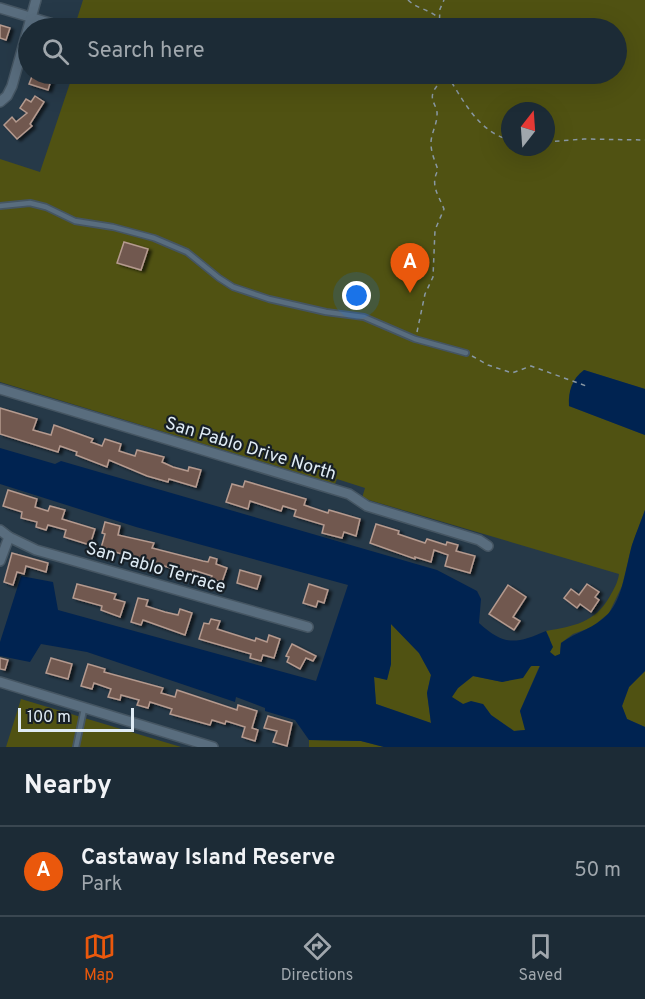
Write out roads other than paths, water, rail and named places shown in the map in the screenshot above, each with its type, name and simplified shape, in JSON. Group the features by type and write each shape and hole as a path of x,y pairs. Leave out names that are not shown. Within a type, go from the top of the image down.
{"street":[{"path":"31,16 36,0"},
{"path":"0,8 37,18"},
{"path":"0,102 9,92 18,61"},
{"name":"San Pablo Drive North","path":"0,389 349,495 367,506 479,540 489,546"},
{"name":"San Pablo Terrace","path":"0,530 36,550 308,627"},
{"path":"0,561 9,537"},
{"path":"0,682 213,747"}],"lane":[{"path":"0,206 30,203 46,207 75,221 113,227 154,238 187,252 233,287 269,299 326,312 364,317 415,339 466,353"},
{"path":"76,747 85,708"}],"water":[{"path":"584,370 645,389 645,435 569,406 572,386 576,377"},
{"path":"0,448 55,464 61,461 437,570 477,591 481,599 479,623 496,636 518,640 546,631 553,647 550,652 555,656 560,654 561,643 597,623 613,607 621,591 632,545 645,510 645,671 629,687 622,706 627,719 645,727 645,747 384,747 361,741 309,740 295,720 265,711 265,708 236,697 235,702 87,652 41,644 30,662 0,656 0,642 21,576 53,582 58,610 316,681 348,585 136,527 0,484","holes":["391,624 419,653 431,675 427,693 431,723 376,704 374,677 387,680 391,664","531,666 540,666 520,711 525,730 514,731 491,715 483,704 471,701 463,704 452,697 458,688 473,676 502,682 523,678"]}],"place":[{"name":"Castaway Island Reserve","path":"410,293"}]}
